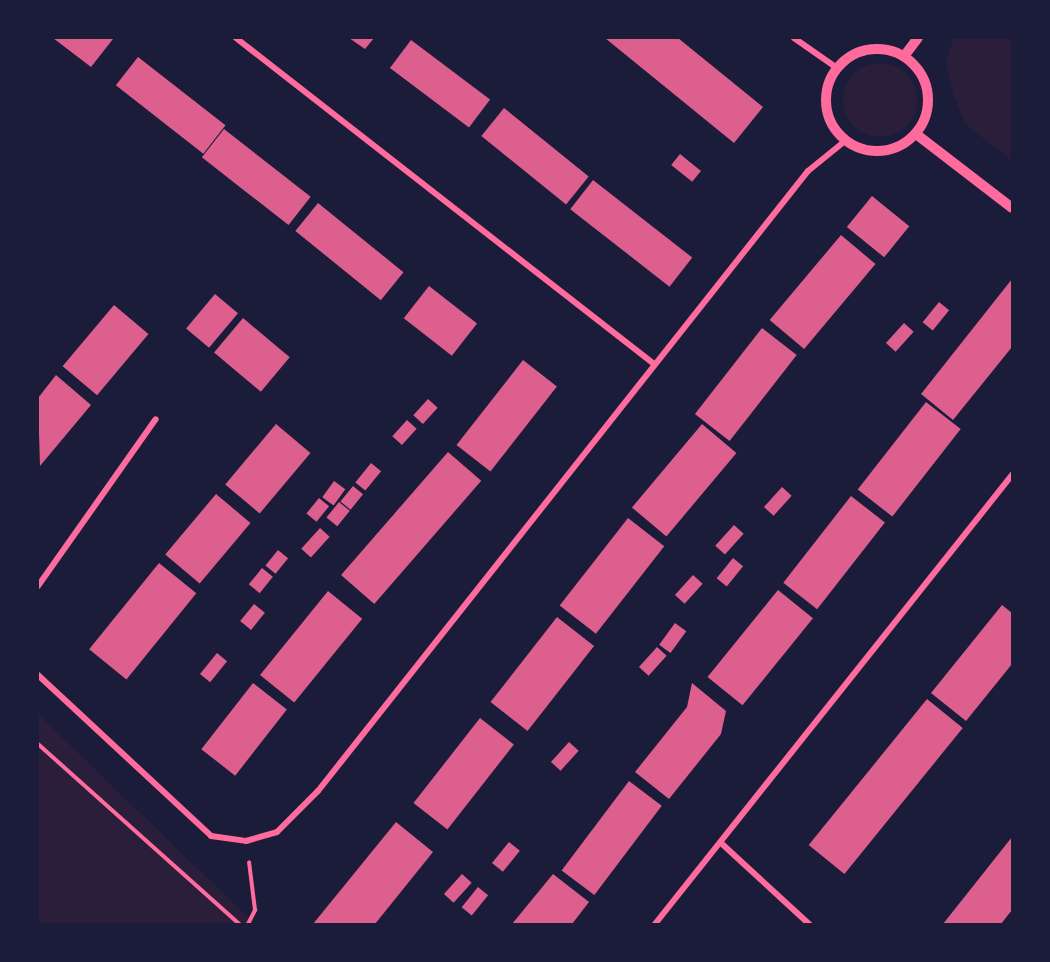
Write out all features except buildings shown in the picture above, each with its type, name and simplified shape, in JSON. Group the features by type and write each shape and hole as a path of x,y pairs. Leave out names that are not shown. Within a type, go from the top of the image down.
{"street":[{"path":"236,38 654,364"},
{"path":"794,38 837,69"},
{"path":"905,55 918,38"},
{"path":"875,49 905,55 925,83 928,100 926,118 916,134 890,150 874,152 845,141 827,114 829,83 837,69 861,52 875,49"},
{"path":"916,134 1012,208"},
{"path":"38,675 211,836 246,841 278,832 318,791 808,171 845,141"},
{"path":"38,586 156,419"},
{"path":"655,924 1012,475"},
{"path":"721,843 809,924"}],"path":[{"path":"38,744 239,924"},
{"path":"246,841 255,910 248,924"}],"shaded area":[{"path":"953,38 1012,38 1012,161 965,124 954,97 946,63"},
{"path":"880,63 894,66 906,74 914,86 917,100 914,114 906,126 894,134 880,137 866,134 854,126 846,114 843,100 846,86 854,74 866,66"},
{"path":"38,714 255,924 38,924"}]}
